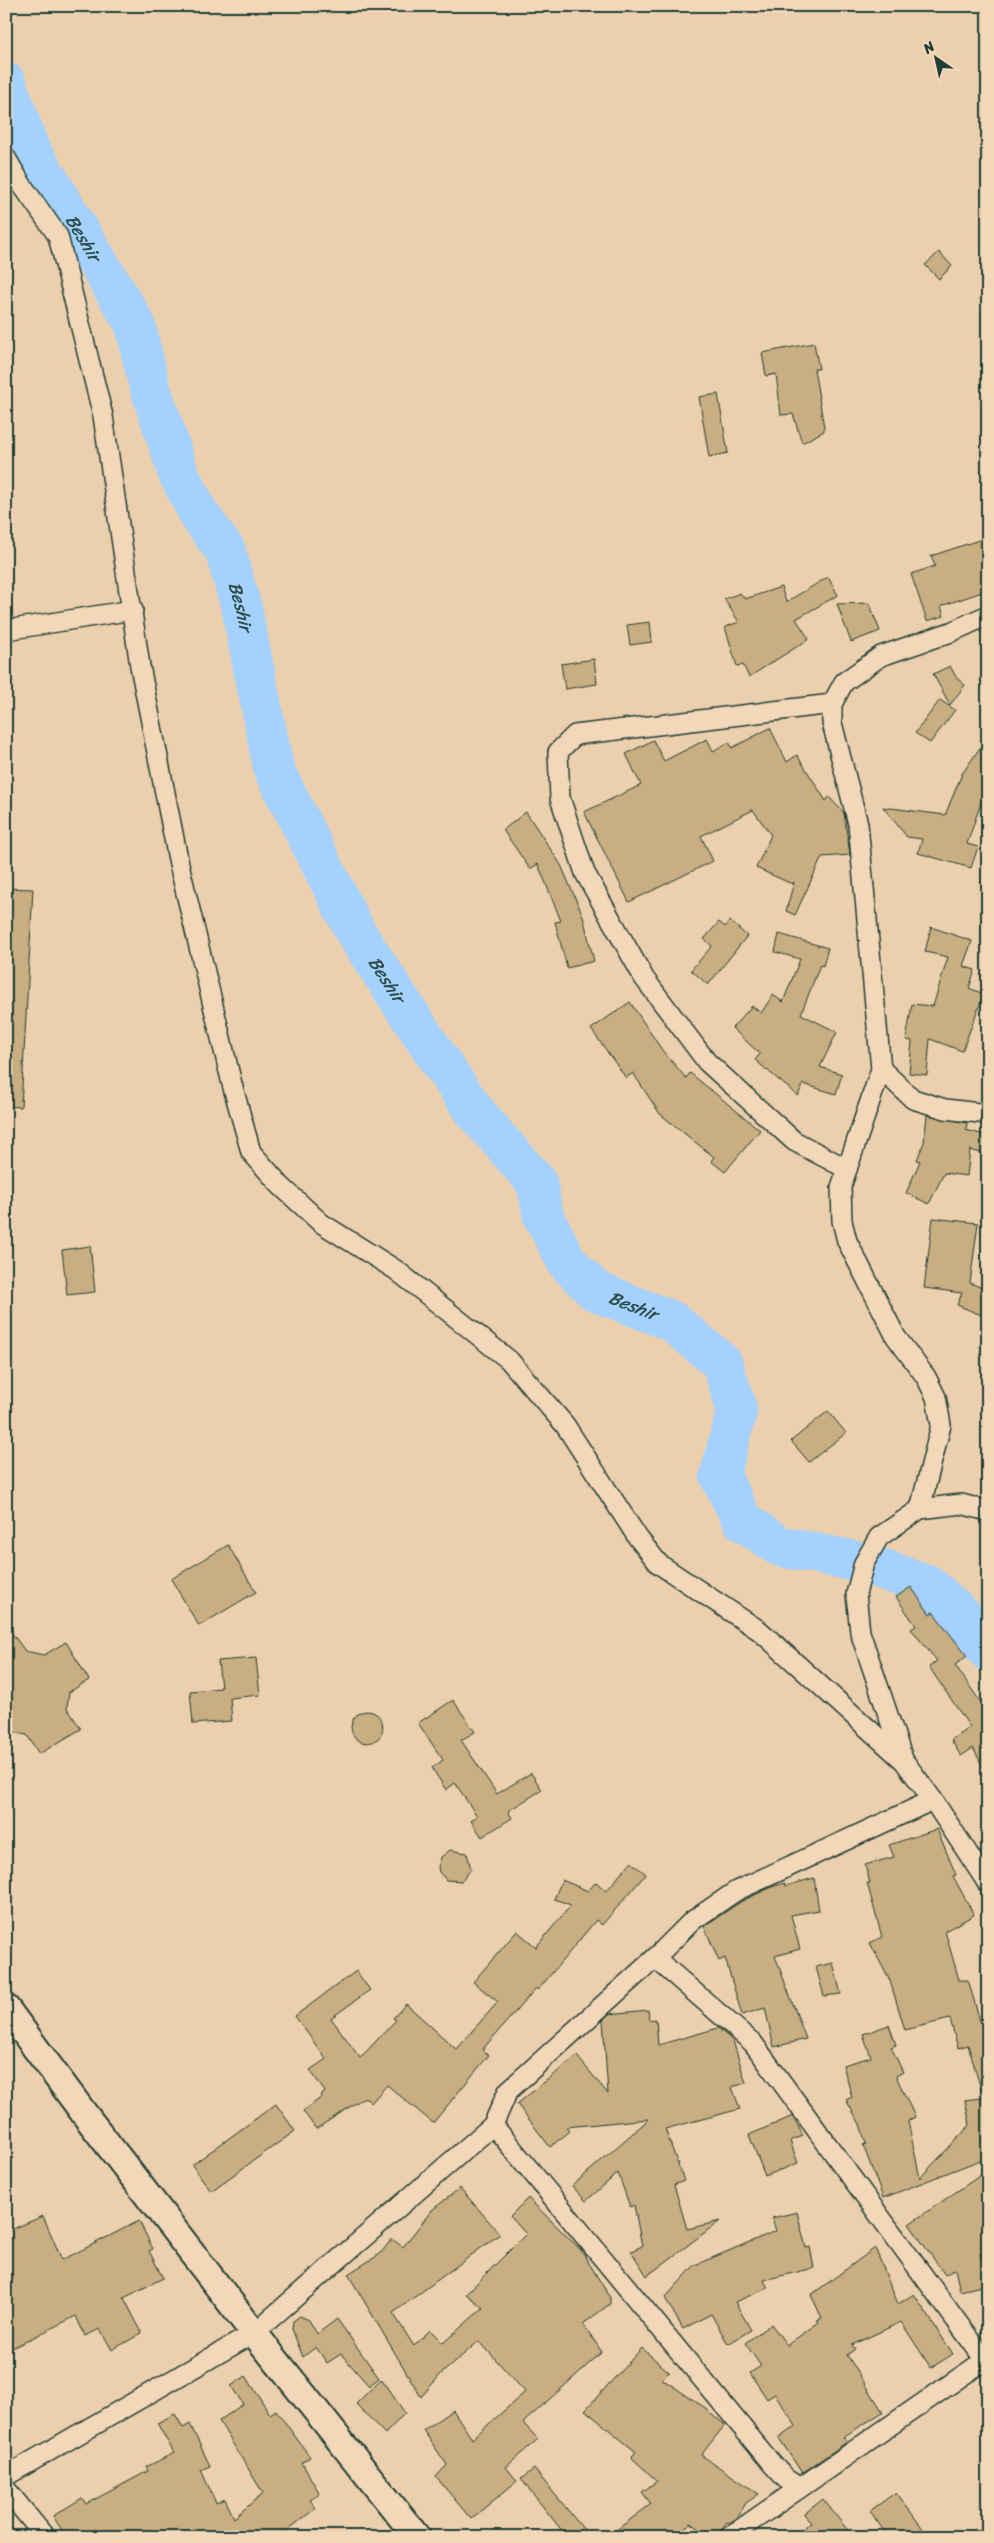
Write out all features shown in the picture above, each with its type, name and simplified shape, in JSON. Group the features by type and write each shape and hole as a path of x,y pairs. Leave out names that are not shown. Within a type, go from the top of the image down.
{"main road":[{"path":"6,2008 86,2116 254,2333 417,2537"}],"street":[{"path":"6,158 22,185 58,236 103,416 140,666 179,864 232,1084 251,1152 281,1186 321,1223 396,1270 509,1360 565,1425 638,1538 659,1564 760,1631 904,1761 933,1800 988,1884"},
{"path":"6,630 133,610"},
{"path":"920,1509 941,1425 936,1397 926,1377 896,1337 847,1241 840,1198 846,1170 881,1069 858,824 832,723 832,704 844,682 881,656 951,632 988,615"},
{"path":"832,704 576,734 558,752 560,798 586,874 644,978 707,1062 794,1141 846,1170"},
{"path":"881,1069 913,1099 945,1109 988,1114"},
{"path":"904,1761 860,1632 856,1594 864,1563 879,1537 920,1509 961,1504 988,1511"},
{"path":"6,2476 254,2333 492,2125 508,2091 656,1958 692,1921 736,1891 933,1800"},
{"path":"656,1958 753,2043 986,2359 729,2537"},
{"path":"492,2125 773,2465 786,2479 799,2487"},
{"path":"6,2489 45,2537"}],"building":[{"path":"939,252 952,266 939,279 925,265"},
{"path":"814,343 819,369 814,369 824,431 802,443 793,414 781,415 776,374 766,376 762,353"},
{"path":"718,394 728,453 709,457 699,397"},
{"path":"988,537 988,590 941,606 944,616 927,621 911,574 935,566 931,556"},
{"path":"828,577 838,595 796,619 809,639 749,677 743,665 737,666 725,627 739,622 724,599 740,593 745,599 781,587 786,602"},
{"path":"869,603 880,631 851,642 837,604"},
{"path":"650,622 652,642 630,645 627,625"},
{"path":"594,659 597,684 565,689 561,664"},
{"path":"950,666 956,677 965,685 950,705 933,674"},
{"path":"940,700 955,710 930,743 915,733"},
{"path":"770,728 787,762 797,755 826,801 829,797 844,813 850,855 822,857 795,915 786,911 794,882 792,884 756,868 771,835 753,810 701,836 713,861 629,902 584,812 641,785 626,754 653,740 664,761 707,739 713,751 729,742 732,748"},
{"path":"988,736 988,782 967,844 978,847 971,868 918,853 922,839 907,837 883,807 945,815 962,774"},
{"path":"526,812 561,865 583,916 594,961 567,968 555,922 561,921 538,864 530,869 503,830"},
{"path":"6,888 33,889 21,1107 6,1106"},
{"path":"730,921 747,936 708,985 691,970 712,946 704,939 719,922 725,927"},
{"path":"931,927 972,941 963,966 975,970 969,988 984,994 962,1051 930,1039 927,1075 909,1073 912,1041 906,1040 912,1004 933,1006 948,957 925,952"},
{"path":"779,934 828,948 823,966 820,965 801,1014 837,1032 820,1067 842,1074 836,1094 803,1084 798,1096 755,1060 760,1054 732,1028 752,1006 761,1013 773,995 783,1002 800,959 775,952"},
{"path":"630,1002 662,1050 686,1078 690,1073 760,1130 725,1172 711,1161 714,1157 660,1114 633,1073 626,1078 591,1029"},
{"path":"927,1115 967,1123 966,1130 988,1136 988,1155 970,1150 967,1176 944,1173 929,1204 906,1193 920,1161 917,1160 924,1142"},
{"path":"933,1218 978,1223 970,1283 988,1290 988,1300 981,1315 957,1305 962,1293 924,1288"},
{"path":"90,1246 95,1292 67,1295 62,1250"},
{"path":"828,1411 846,1433 809,1462 791,1441"},
{"path":"228,1545 256,1592 199,1626 171,1579"},
{"path":"911,1587 930,1614 933,1612 967,1656 955,1665 988,1713 988,1776 973,1748 961,1756 951,1740 970,1727 929,1667 937,1661 911,1629 916,1626 896,1597"},
{"path":"6,1625 25,1651 44,1655 66,1642 89,1680 69,1692 67,1708 81,1729 39,1754 27,1735 6,1731"},
{"path":"256,1658 260,1695 230,1698 232,1721 193,1724 190,1691 221,1688 218,1661"},
{"path":"453,1700 475,1732 461,1740 497,1794 531,1773 542,1790 508,1811 512,1818 482,1837 471,1821 477,1816 455,1783 446,1790 432,1768 443,1760 418,1723"},
{"path":"367,1711 379,1715 383,1727 379,1739 367,1743 355,1739 351,1727 355,1715"},
{"path":"937,1829 956,1875 953,1876 974,1915 945,1931 959,1980 968,1980 988,2048 988,2095 983,2096 968,2045 958,2048 950,2019 905,2030 890,1981 870,1943 882,1937 867,1883 870,1883 865,1865 894,1857 889,1845"},
{"path":"450,1850 467,1853 471,1869 462,1881 446,1880 439,1872 438,1867 441,1857"},
{"path":"631,1862 646,1874 602,1925 596,1920 538,1990 536,1988 482,2050 489,2055 433,2123 387,2085 371,2103 365,2097 316,2129 303,2111 322,2097 321,2095 325,2092 310,2070 326,2059 295,2016 356,1971 370,1990 331,2018 360,2058 396,2020 393,2018 406,2004 456,2049 498,2002 473,1982 517,1931 536,1947 571,1905 554,1899 562,1880 588,1891 596,1882 606,1891"},
{"path":"814,1878 819,1910 791,1915 800,1949 775,1956 806,2039 774,2047 765,2008 742,2015 725,1958 719,1961 704,1926 742,1901 772,1887 785,1883 786,1886"},
{"path":"833,1963 841,1994 824,1996 816,1967"},
{"path":"648,2010 649,2020 656,2019 658,2045 718,2028 733,2041 746,2083 732,2087 740,2109 665,2129 684,2181 674,2185 687,2229 720,2221 647,2276 631,2251 642,2246 634,2205 630,2207 618,2173 586,2201 572,2186 649,2119 566,2127 569,2132 550,2147 517,2104 577,2056 608,2094 603,2020 609,2014"},
{"path":"889,2025 896,2045 891,2047 903,2072 896,2076 915,2117 908,2121 920,2178 970,2125 965,2100 988,2097 988,2157 883,2198 863,2145 866,2144 860,2124 846,2100 852,2097 843,2065 871,2057 863,2034"},
{"path":"276,2104 295,2131 211,2191 192,2165"},
{"path":"793,2116 803,2136 790,2141 798,2163 765,2176 749,2135"},
{"path":"988,2170 988,2251 980,2254 986,2285 960,2291 955,2269 945,2275 909,2224"},
{"path":"460,2188 500,2234 393,2313 414,2346 430,2330 443,2343 483,2308 466,2294 526,2234 510,2216 528,2198 580,2249 610,2297 610,2304 583,2324 602,2352 523,2423 538,2439 506,2467 517,2481 471,2519 436,2477 447,2465 423,2430 453,2410 472,2439 525,2392 479,2341 441,2374 421,2397 348,2274 380,2254 392,2239 403,2247 432,2210"},
{"path":"797,2212 806,2248 810,2247 814,2268 764,2280 768,2288 735,2302 751,2330 728,2344 711,2314 683,2329 665,2298 695,2265 776,2231 772,2218"},
{"path":"43,2216 62,2260 139,2221 153,2249 149,2251 163,2278 124,2298 142,2333 112,2350 100,2329 85,2336 76,2316 6,2351 6,2232"},
{"path":"875,2248 898,2304 914,2294 953,2354 931,2368 901,2322 852,2345 855,2349 847,2355 883,2412 843,2437 847,2442 802,2473 779,2438 796,2426 775,2394 767,2399 750,2373 761,2366 745,2343 771,2324 787,2345 819,2322 817,2320 822,2318 811,2295"},
{"path":"300,2316 309,2320 317,2334 337,2319 379,2378 369,2386 341,2354 327,2363 316,2347 303,2357 292,2329 293,2321"},
{"path":"642,2348 669,2372 662,2379 704,2407 725,2425 701,2455 759,2494 746,2503 737,2518 729,2523 727,2522 717,2537 712,2537 691,2523 672,2537 607,2537 651,2504 642,2492 657,2481 631,2457 636,2452 585,2410"},
{"path":"246,2376 270,2414 276,2410 310,2457 302,2463 320,2494 310,2500 316,2508 279,2537 66,2537 53,2516 82,2498 86,2504 148,2471 146,2467 174,2453 157,2423 175,2414 183,2428 190,2424 210,2466 201,2470 216,2503 225,2499 234,2518 263,2493 219,2421 243,2404 231,2386"},
{"path":"381,2379 405,2413 385,2434 356,2404"},
{"path":"534,2469 590,2537 567,2537 521,2479"},
{"path":"896,2492 929,2537 888,2537 870,2511"},
{"path":"823,2499 853,2537 792,2537 811,2522 804,2514"}],"waterway":[{"name":"Beshir","path":"6,83 29,148 135,324 148,381 179,475 200,516 225,550 242,610 274,770 356,933 476,1113 537,1183 543,1215 567,1262 595,1291 672,1321 722,1363 737,1410 720,1476 743,1521 779,1546 864,1563 928,1585 962,1616 988,1651"}]}
